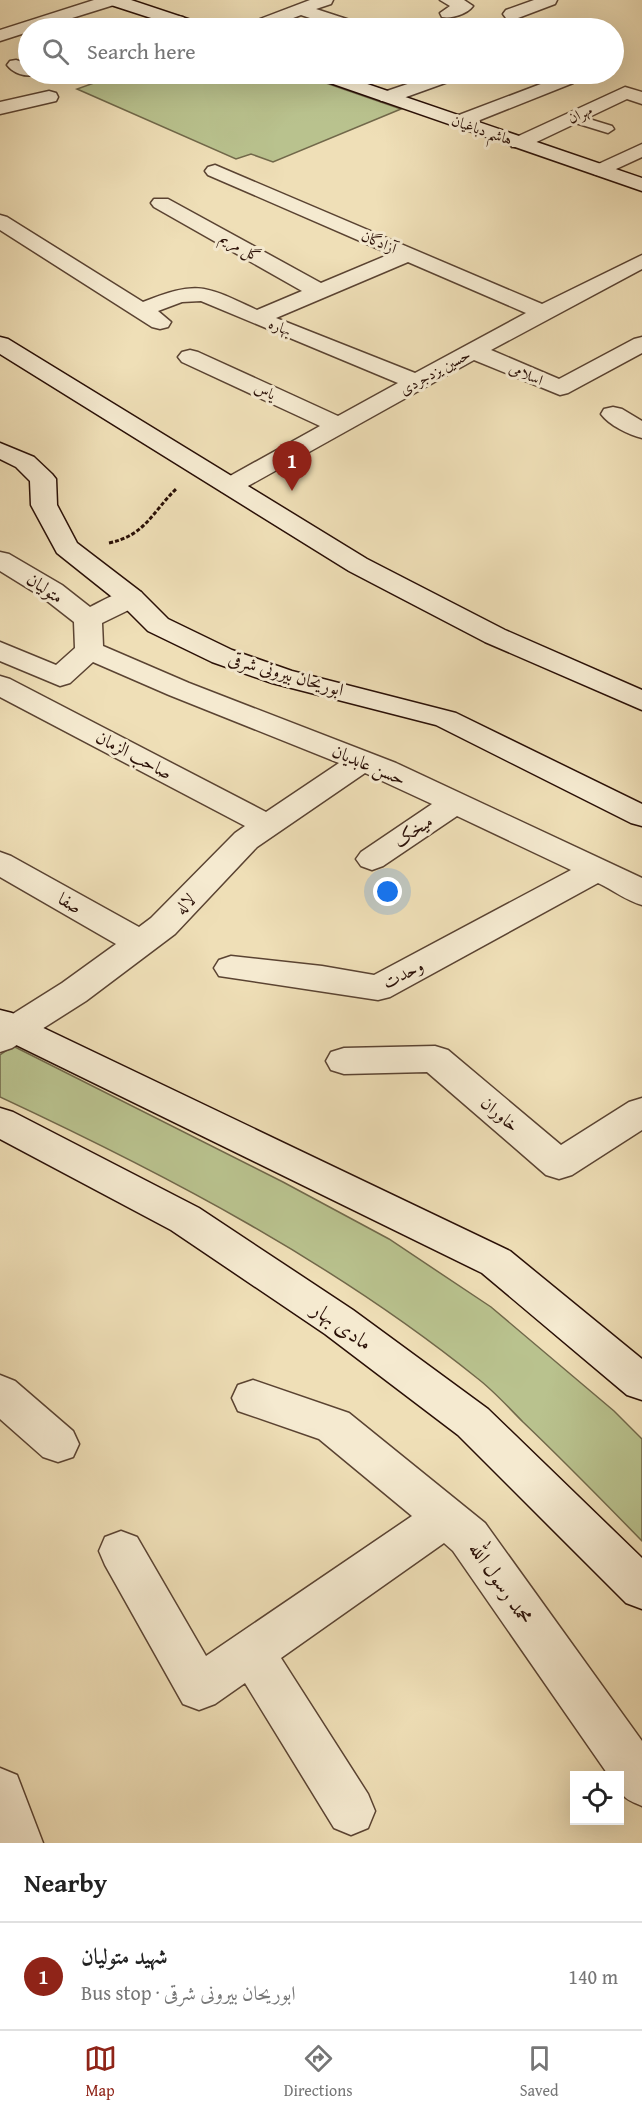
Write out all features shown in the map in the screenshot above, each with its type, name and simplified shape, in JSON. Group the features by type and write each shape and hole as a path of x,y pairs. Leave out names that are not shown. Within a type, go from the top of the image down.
{"street":[{"path":"55,18 113,0 168,18"},
{"path":"513,15 549,0"},
{"path":"275,18 306,4 335,18"},
{"path":"0,24 17,30"},
{"path":"0,36 17,30"},
{"name":"هاشم دباغیان","path":"351,84 642,185"},
{"path":"388,97 425,84"},
{"path":"458,122 557,84"},
{"name":"مهران","path":"519,143 626,93 642,98"},
{"path":"0,108 49,97"},
{"path":"601,170 642,150"},
{"name":"آزادگان","path":"214,171 543,312"},
{"name":"گل مریم","path":"161,203 320,292"},
{"path":"0,221 164,325"},
{"path":"257,318 409,254"},
{"name":"حسین یزدجردی","path":"220,480 339,426 543,312 642,261"},
{"name":"بهاره","path":"142,310 178,296 204,294 257,318 416,382"},
{"path":"0,344 358,565 495,636 642,701"},
{"name":"اسلامی","path":"473,351 560,388 642,344"},
{"name":"یاس","path":"190,357 339,426"},
{"path":"612,414 642,431"},
{"name":"ابوریحان بیرونی شرقی","path":"0,450 25,462 43,479 44,505 66,547 131,598 158,625 222,656 282,677 447,719 642,816"},
{"name":"متولیان","path":"0,560 51,591 88,619"},
{"path":"0,650 60,677 89,650 88,619 131,598"},
{"name":"حسن عابدیان","path":"89,650 179,689 363,761 634,887 642,894"},
{"name":"صاحب الزمان","path":"0,685 267,825"},
{"name":"لاله","path":"5,1030 74,992 163,926 246,840 363,761"},
{"name":"میخک","path":"372,859 455,803"},
{"name":"صفا","path":"0,863 140,943"},
{"name":"وحدت","path":"231,968 322,978 378,988 597,870"},
{"path":"5,1030 496,1262 642,1383"},
{"name":"خاوران","path":"344,1061 435,1059 559,1165 642,1112"},
{"name":"مادی بهار","path":"0,1122 185,1219 339,1322 473,1422 642,1588"},
{"path":"0,1393 58,1444"},
{"name":"محمد رسول الله","path":"254,1398 334,1426 469,1537 642,1782"},
{"path":"121,1551 199,1688 445,1518"},
{"path":"251,1652 351,1811"},
{"path":"0,1792 18,1843"}],"lane":[{"path":"573,118 608,129"}],"path":[{"path":"66,547 119,542 148,525 160,506 176,489 220,480"}],"green space":[{"path":"91,84 329,84 401,109 273,162 251,154 236,159 77,89"},
{"path":"13,1046 283,1182 389,1239 491,1307 614,1411 642,1439 642,1541 489,1388 422,1336 365,1296 247,1223 125,1158 0,1097 0,1055"}],"place":[{"name":"شهید متولیان","path":"292,491"}]}
